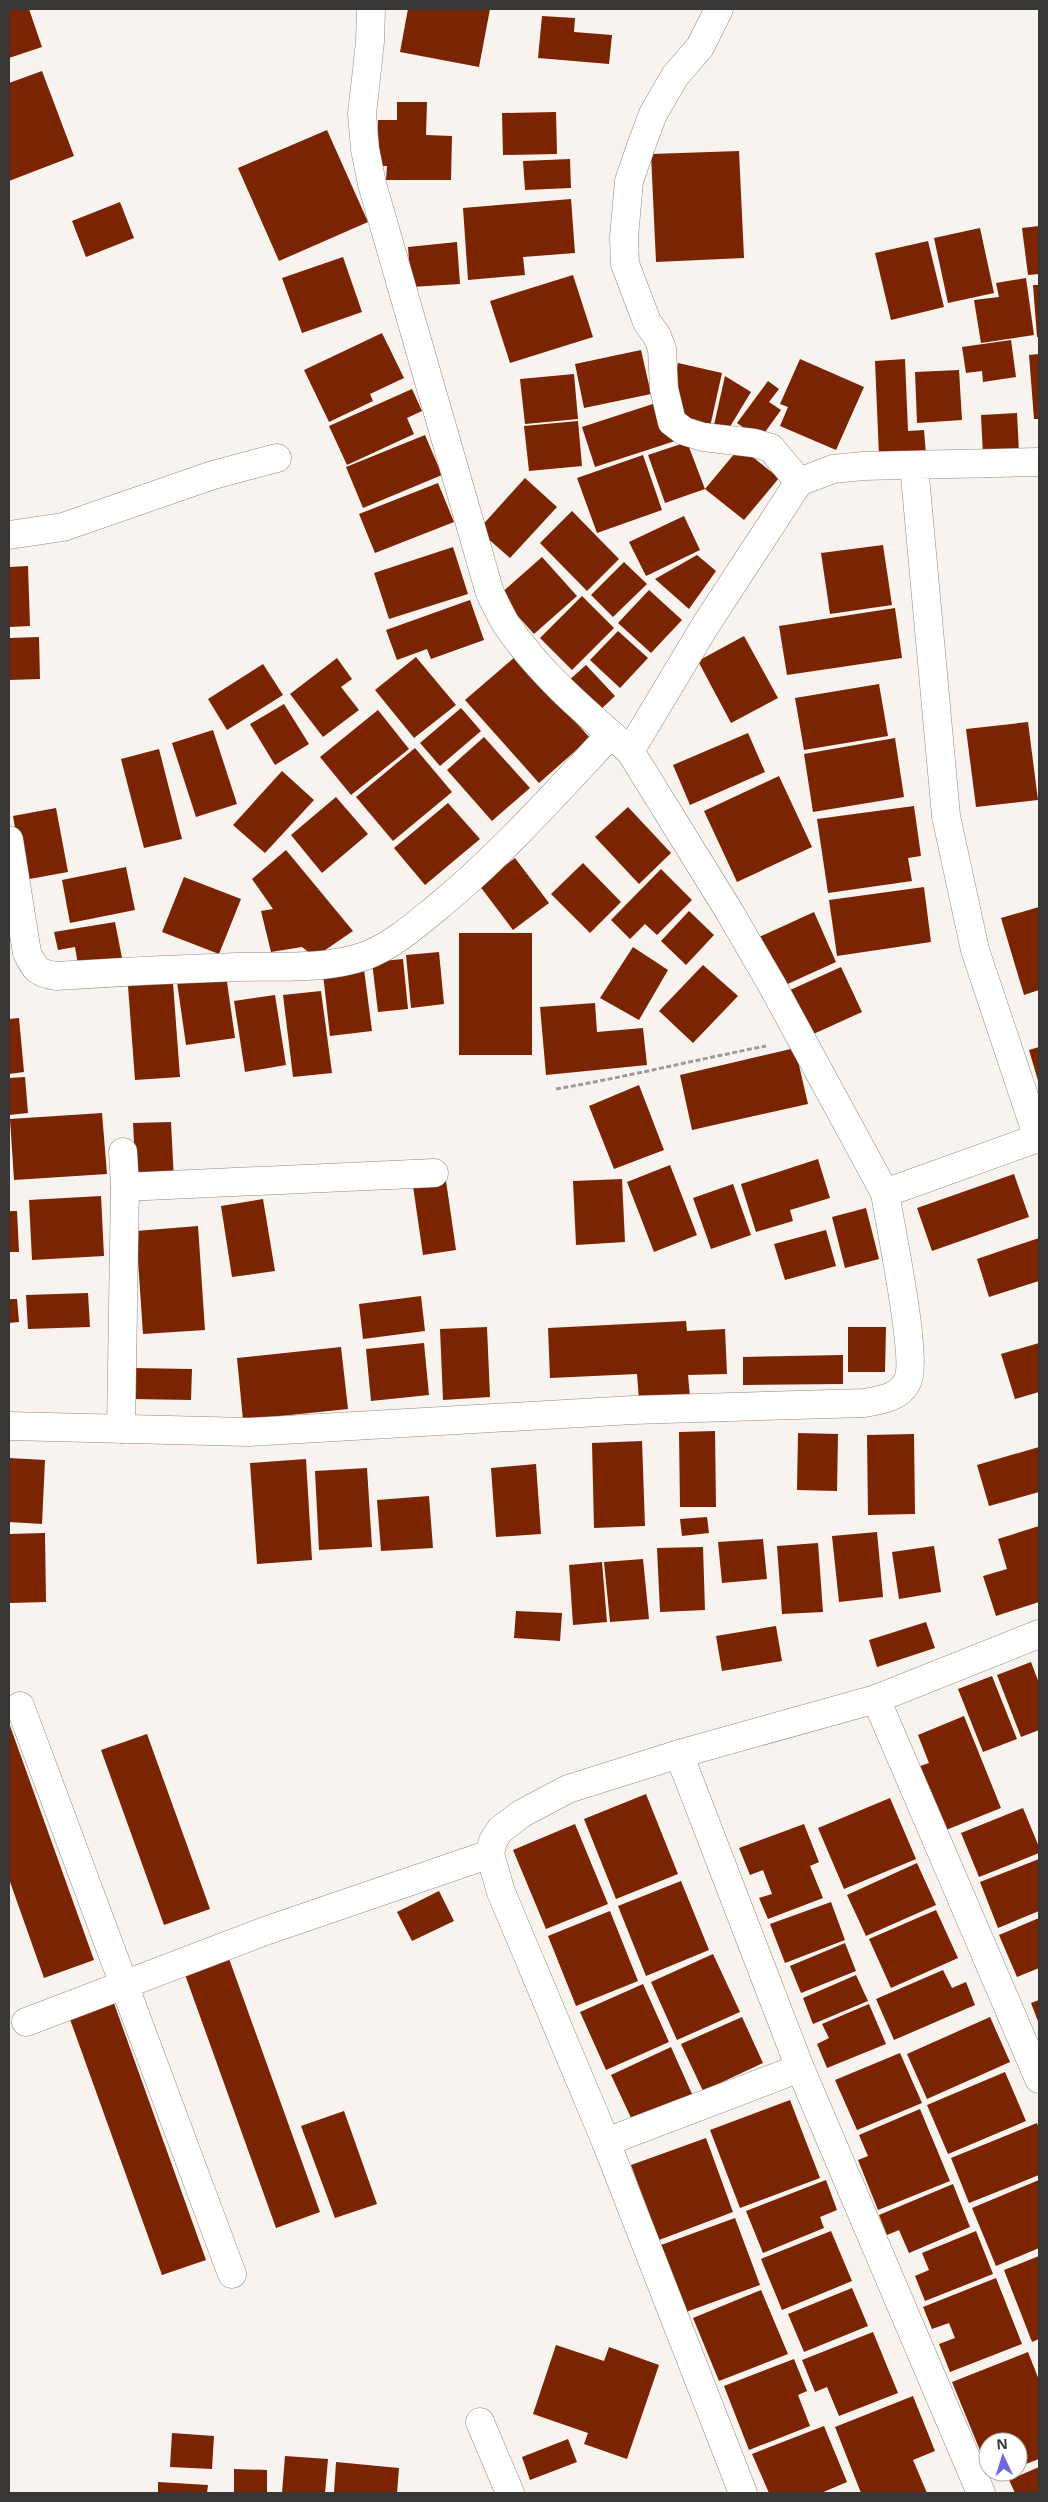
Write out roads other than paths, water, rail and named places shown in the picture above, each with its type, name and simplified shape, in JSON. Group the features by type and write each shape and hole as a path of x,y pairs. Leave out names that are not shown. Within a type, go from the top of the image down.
{"street":[{"path":"9,1426 249,1432 633,1410 864,1403 886,1399 900,1392 907,1382 911,1371 909,1338 884,1194 729,911 620,743 569,697 534,659 505,623 490,593 375,193 365,149 362,114 370,42 371,9"},
{"path":"719,9 700,47 675,76 654,114 640,148 629,181 624,237 625,264 648,322 658,336 662,349 664,389 672,422 684,431 703,437 754,443 771,448 799,482"},
{"path":"9,536 63,527 213,475 277,458"},
{"path":"9,840 27,953 33,966 41,974 56,976 172,969 327,964 353,959 382,948 420,922 466,884 539,812 620,743 705,626 799,482 833,469 863,466 1039,462"},
{"path":"884,1194 1039,1139 976,950 946,816 914,465"},
{"path":"121,1429 125,1187 123,1152"},
{"path":"125,1187 434,1173"},
{"path":"743,2493 606,2142 501,1892 490,1854 493,1841 500,1830 521,1814 560,1793 680,1754 876,1699 1039,1634"},
{"path":"876,1699 1039,2079"},
{"path":"20,1706 232,2274"},
{"path":"680,1754 800,2068 981,2493"},
{"path":"26,2022 268,1930 490,1854"},
{"path":"606,2142 800,2068"},
{"path":"480,2422 510,2493"}]}
